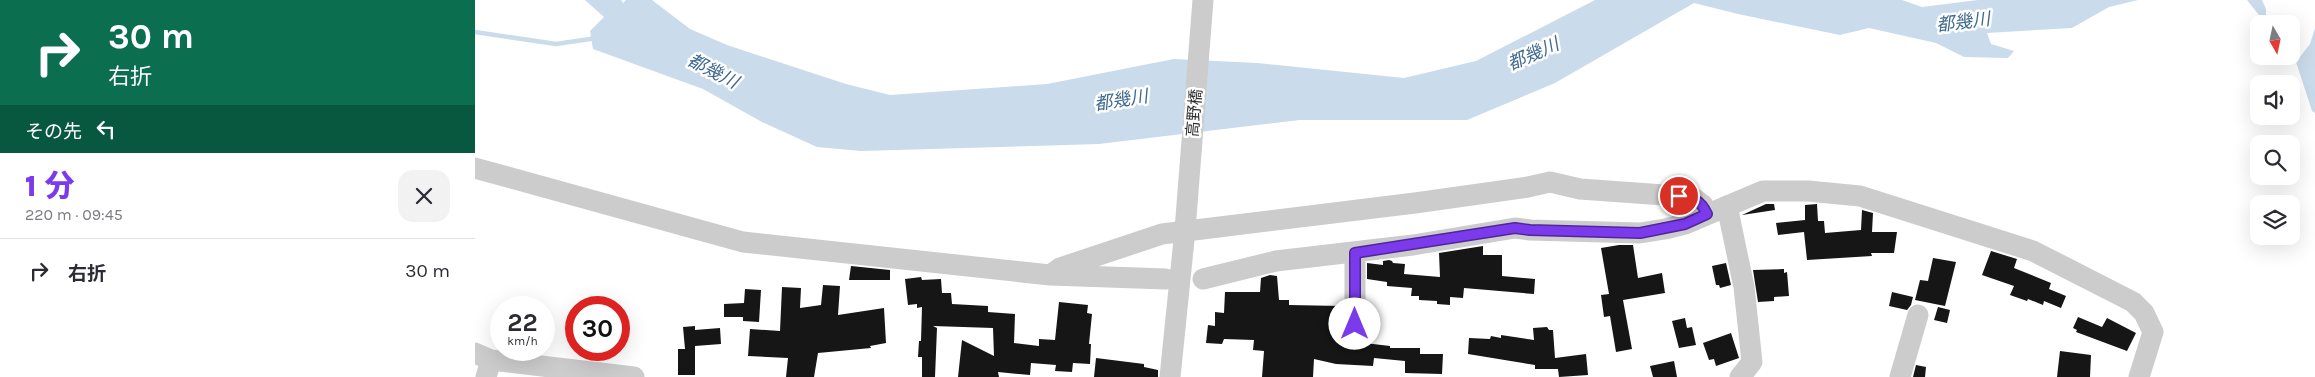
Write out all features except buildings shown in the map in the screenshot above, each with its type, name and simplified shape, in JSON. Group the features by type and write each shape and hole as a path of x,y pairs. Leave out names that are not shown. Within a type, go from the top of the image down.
{"street":[{"name":"高野橋","path":"1170,377 1185,228 1203,0"},
{"path":"475,168 743,242 1050,275 1166,279"},
{"path":"1050,275 1059,268 1185,228 1415,203 1528,187 1550,182 1580,189 1691,197 1703,205 1707,214"},
{"path":"1203,279 1276,261 1355,253 1515,228 1640,233 1685,224 1763,191 1808,191 1860,196 2033,251 2133,302 2144,313 2153,332 2139,377"},
{"path":"1727,206 1743,288 1752,362 1740,377"},
{"path":"1355,253 1355,324"},
{"path":"1900,377 1917,315"},
{"path":"484,363 634,377"}],"water":[{"name":"都幾川","path":"585,0 621,0 623,3 626,0 652,0 690,29 727,45 846,84 890,95 1047,84 1174,59 1257,63 1404,78 1476,61 1595,0 1902,0 1922,7 1978,0 2138,0 2109,7 2072,28 1987,33 1991,44 2014,51 2008,58 1964,57 1936,43 1869,28 1840,35 1694,3 1555,83 1467,120 1300,120 1099,144 861,151 817,147 762,122 703,89 593,49 590,31 604,17"},
{"path":"2247,0 2262,0 2266,9 2266,15 2259,15"},
{"path":"2315,28 2315,113 2312,111 2297,65 2300,65 2300,57 2310,44"}],"waterway":[{"path":"475,32 556,44 597,38"}],"route":[{"path":"1355,324 1355,253 1515,228 1640,233 1685,224 1707,214 1703,205 1691,197 1679,196"}]}
